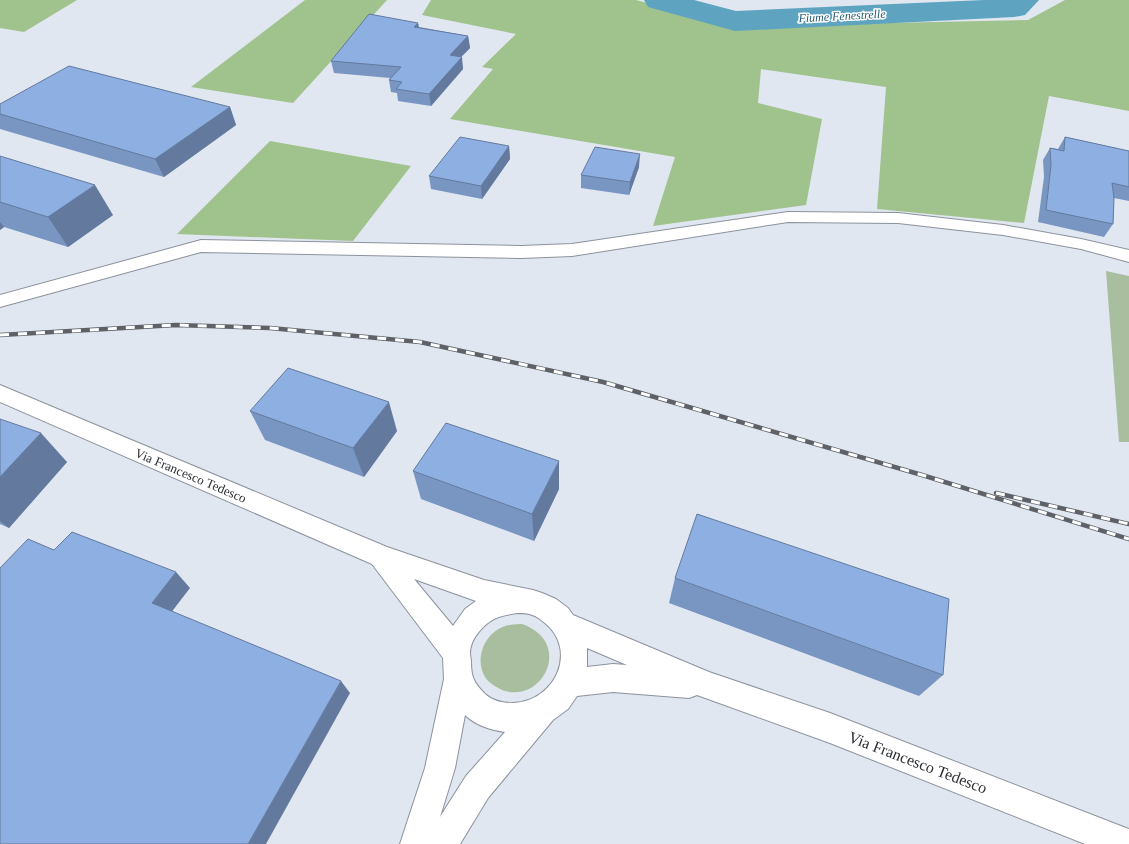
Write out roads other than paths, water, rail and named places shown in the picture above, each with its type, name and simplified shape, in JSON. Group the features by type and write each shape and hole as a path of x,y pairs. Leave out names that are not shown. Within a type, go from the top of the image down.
{"street":[{"path":"0,302 50,290 159,256 201,246 521,252 572,250 788,217 905,219 1003,230 1082,244 1129,256"},
{"name":"Via Francesco Tedesco","path":"0,393 382,556 484,592 542,605 554,613 565,625 573,641 575,664 569,683 560,698 542,711 520,718 501,718 487,713 470,700 457,665 382,556"},
{"name":"Via Francesco Tedesco","path":"457,665 462,635 474,618 490,607 508,601 525,601"},
{"name":"Via Francesco Tedesco","path":"565,625 709,686 830,728 1126,844"},
{"path":"416,844 440,768 457,665"},
{"name":"Via Francesco Tedesco","path":"569,683 613,678 709,686"},
{"path":"442,844 477,787 542,711"}],"waterway":[{"name":"Fiume Fenestrelle","path":"659,0 735,21 1014,8 1024,0"}],"railway":[{"path":"0,335 176,325 270,328 420,342 603,382 922,475 1129,539"},
{"path":"996,493 1129,524"}]}
